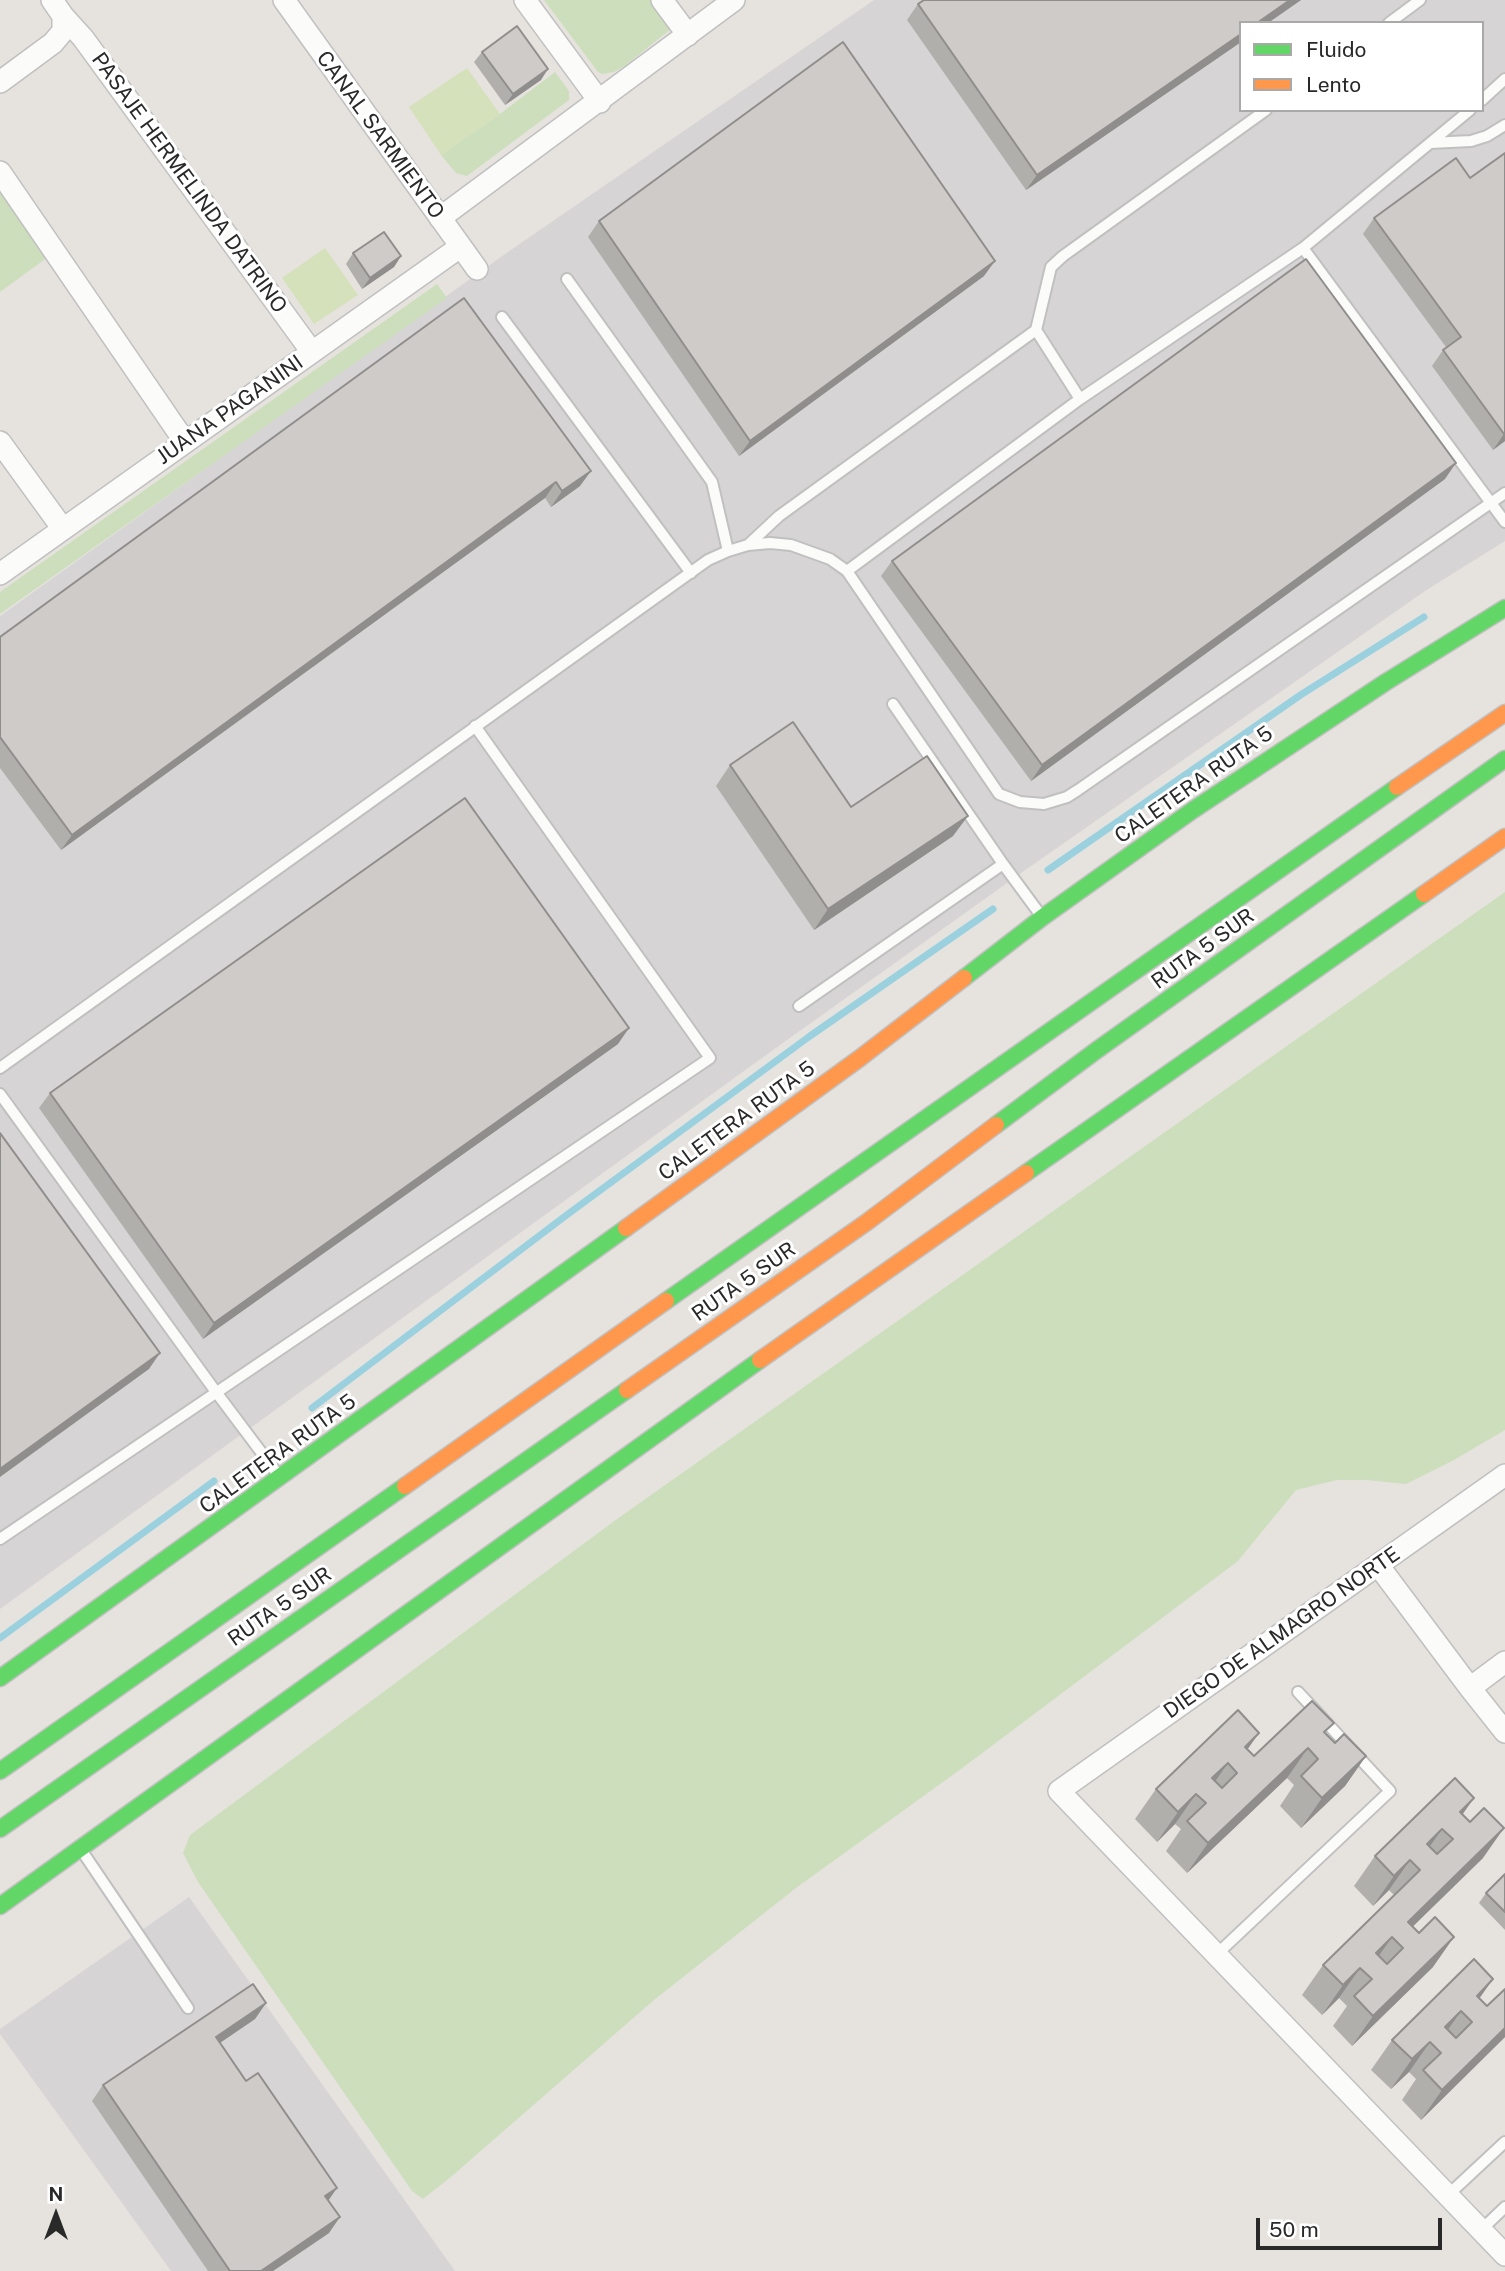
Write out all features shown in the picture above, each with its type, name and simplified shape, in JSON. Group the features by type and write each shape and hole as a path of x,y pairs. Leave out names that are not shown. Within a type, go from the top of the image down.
{"main road":[{"name":"CALETERA RUTA 5","path":"0,1678 849,1066 1043,917 1193,810 1375,689 1505,608"},
{"name":"RUTA 5 SUR","path":"0,1771 1505,713"},
{"name":"RUTA 5 SUR","path":"0,1829 867,1222 1097,1050 1505,759"},
{"path":"0,1906 781,1346 1505,837"}],"street":[{"name":"CANAL SARMIENTO","path":"284,0 477,269"},
{"path":"525,0 600,102"},
{"path":"662,0 688,35"},
{"path":"440,218 600,102 734,0"},
{"path":"0,82 53,43 63,32 58,8"},
{"name":"PASAJE HERMELINDA DATRINO","path":"58,8 83,38 312,352"},
{"path":"0,172 185,442"},
{"name":"JUANA PAGANINI","path":"0,574 460,247"},
{"path":"0,442 63,530"},
{"name":"DIEGO DE ALMAGRO NORTE","path":"1216,1955 1059,1791 1505,1475"},
{"path":"1378,1565 1505,1732"},
{"path":"1469,1688 1505,1662"},
{"path":"1216,1955 1505,2255"}],"lane":[{"path":"1391,21 1420,0"},
{"path":"1484,98 1505,79"},
{"path":"748,545 779,516 1036,330 1051,267 1263,112"},
{"path":"847,571 1080,399 1303,248 1468,112"},
{"path":"1430,143 1471,141 1487,136 1505,125"},
{"path":"1303,248 1505,522"},
{"path":"567,279 712,482 727,551"},
{"path":"502,317 691,573"},
{"path":"1036,330 1080,399"},
{"path":"0,1068 708,560 727,551 748,545 790,545 830,559 847,571 999,794 1020,802 1044,804 1068,797 1505,493"},
{"path":"893,704 1003,864 1043,917"},
{"path":"0,1539 710,1058 475,726"},
{"path":"799,1006 1003,864"},
{"path":"0,1094 280,1478"},
{"path":"1216,1955 1390,1791 1298,1692"},
{"path":"81,1849 188,2008"},
{"path":"1448,2195 1505,2142"},
{"path":"1481,2230 1505,2207"}],"shaded area":[{"path":"874,0 1505,0 1505,541 1425,591 1024,871 0,1609 0,616 505,254"},
{"path":"189,1897 455,2271 171,2271 0,2034 0,2029"}],"green space":[{"path":"544,0 657,0 672,28 626,65 614,72 602,74"},
{"path":"467,68 500,114 441,155 409,107"},
{"path":"555,72 569,91 569,100 467,176 456,173 441,155"},
{"path":"0,186 48,257 0,292"},
{"path":"325,248 358,295 314,324 282,278"},
{"path":"437,284 447,298 0,614 0,592"},
{"path":"1505,892 1505,1430 1406,1484 1337,1480 1296,1490 1238,1561 961,1769 796,1888 654,2000 423,2199 412,2191 198,1882 183,1853 190,1835 617,1519"}],"building":[{"path":"924,0 1290,0 1260,21 1239,21 1239,35 1037,175 918,4"},
{"path":"517,26 548,69 513,94 482,52"},
{"path":"843,42 995,261 750,441 599,221"},
{"path":"1505,153 1504,434 1443,350 1461,337 1374,218 1456,158 1470,178"},
{"path":"384,232 401,256 370,278 353,253"},
{"path":"1306,259 1456,463 1042,765 892,561"},
{"path":"464,298 591,471 562,491 556,482 72,835 0,737 0,637"},
{"path":"793,722 851,807 927,756 968,816 828,909 730,765"},
{"path":"465,798 629,1028 214,1323 50,1093"},
{"path":"0,1133 160,1353 0,1469"},
{"path":"1312,1701 1334,1723 1324,1732 1335,1743 1344,1734 1366,1756 1322,1798 1301,1776 1318,1759 1308,1748 1208,1843 1187,1821 1206,1803 1196,1794 1178,1812 1156,1789 1238,1710 1259,1733 1245,1747 1254,1756","holes":["1228,1763 1237,1773 1222,1788 1212,1778"]},
{"path":"1455,1778 1474,1798 1460,1812 1470,1822 1484,1808 1504,1828 1408,1922 1419,1933 1435,1917 1454,1937 1373,2016 1354,1996 1372,1979 1360,1968 1343,1985 1323,1965 1420,1870 1410,1860 1394,1876 1375,1856","holes":["1442,1829 1453,1839 1437,1854 1427,1844","1392,1937 1403,1948 1387,1964 1376,1953"]},
{"path":"1505,1874 1505,1912 1486,1893"},
{"path":"1474,1959 1493,1979 1477,1996 1487,2006 1505,1989 1505,2028 1442,2090 1423,2070 1441,2053 1430,2042 1412,2059 1392,2040","holes":["1461,2011 1472,2022 1456,2038 1445,2027"]},
{"path":"253,1984 266,2003 216,2037 246,2081 258,2073 337,2188 325,2196 340,2217 261,2271 230,2271 103,2085"}],"waterway":[{"path":"1048,870 1302,694 1424,617"},
{"path":"312,1408 568,1214 810,1036 993,909"},
{"path":"0,1638 214,1481"}],"traffic: fast":[{"path":"964,978 1043,917 1193,810 1386,682 1505,608"},
{"path":"996,1125 1505,759"},
{"path":"666,1301 1397,787"},
{"path":"1026,1173 1424,894"},
{"path":"0,1678 626,1228"},
{"path":"0,1906 760,1360"},
{"path":"0,1829 627,1390"},
{"path":"0,1771 405,1486"}],"traffic: slow":[{"path":"1397,787 1505,713"},
{"path":"1424,894 1505,837"},
{"path":"626,1228 860,1058 964,978"},
{"path":"627,1390 867,1222 996,1125"},
{"path":"760,1360 1026,1173"},
{"path":"405,1486 666,1301"}]}
